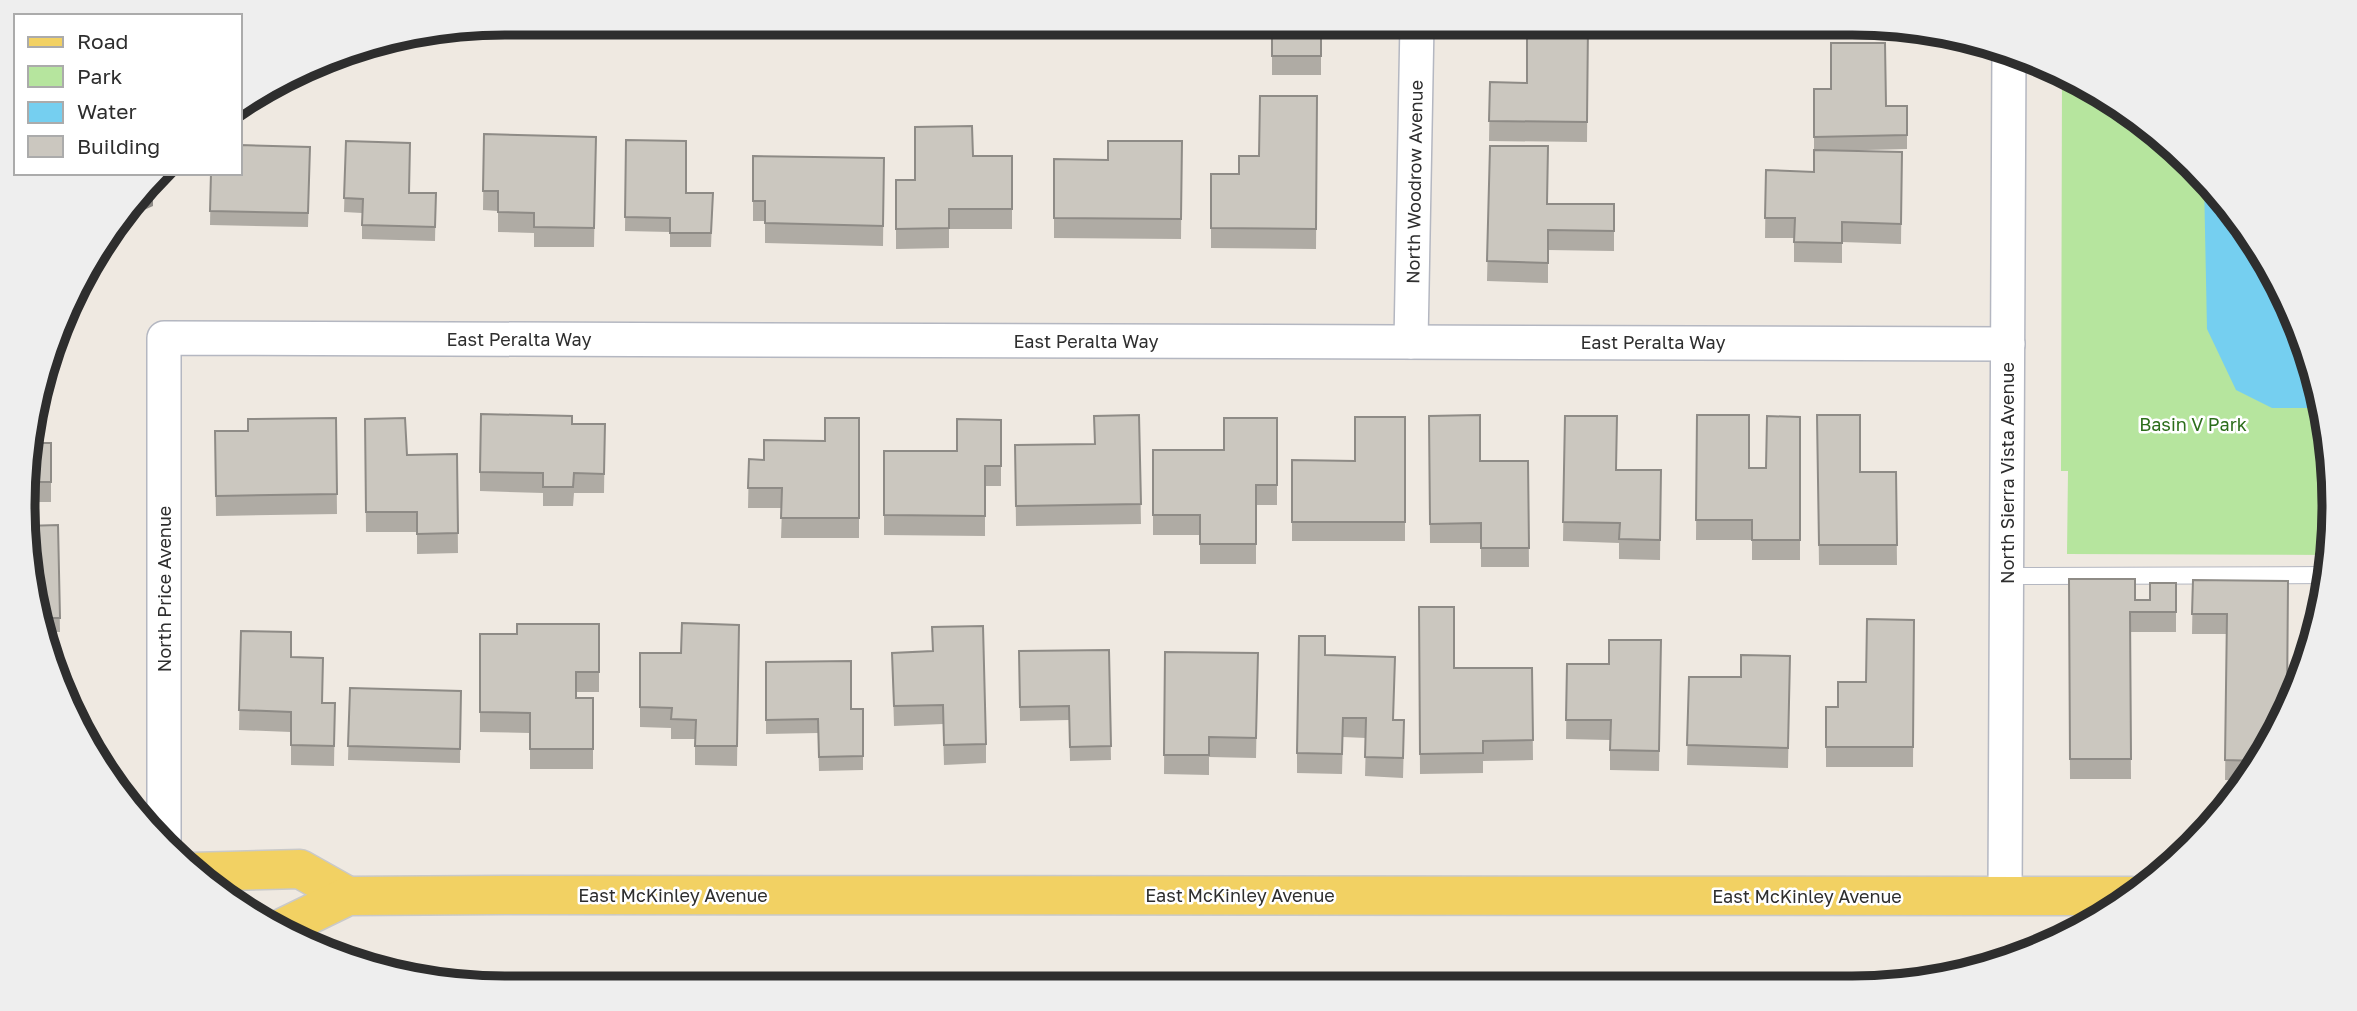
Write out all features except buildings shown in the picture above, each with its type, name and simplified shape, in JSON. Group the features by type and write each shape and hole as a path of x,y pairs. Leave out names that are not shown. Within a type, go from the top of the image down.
{"main road":[{"path":"210,872 300,869 348,897"},
{"name":"East McKinley Avenue","path":"291,924 348,897 2114,896"}],"street":[{"name":"North Woodrow Avenue","path":"1411,342 1417,35"},
{"name":"North Sierra Vista Avenue","path":"2006,896 2008,62"},
{"name":"East Peralta Way","path":"164,338 2008,344"},
{"name":"North Price Avenue","path":"164,338 164,829"}],"lane":[{"path":"2007,576 2317,575"}],"green space":[{"name":"Basin V Park","path":"2062,85 2113,114 2162,152 2225,219 2259,270 2297,354 2313,414 2321,475 2319,555 2067,554 2068,471 2061,471"}],"water":[{"path":"2204,194 2243,244 2273,297 2297,354 2312,408 2272,408 2236,390 2207,329"}]}
